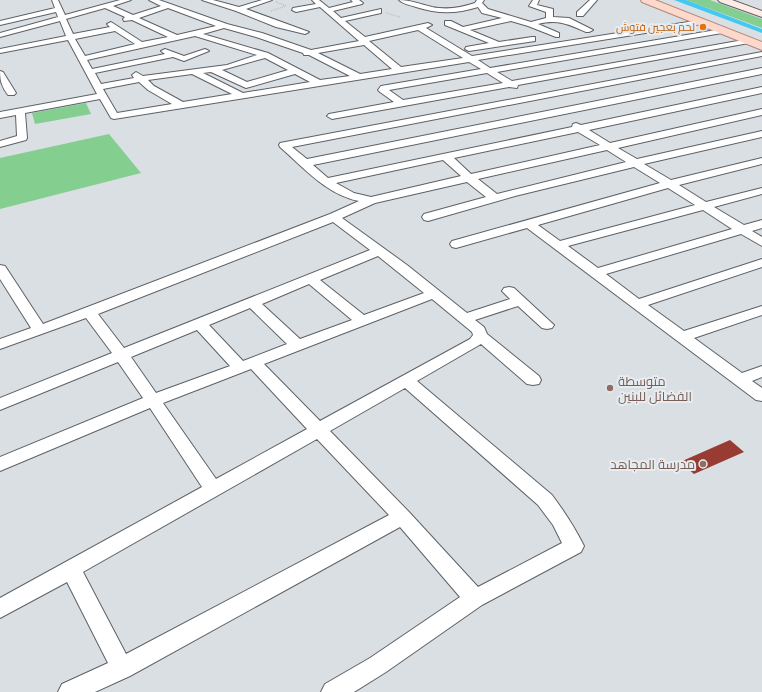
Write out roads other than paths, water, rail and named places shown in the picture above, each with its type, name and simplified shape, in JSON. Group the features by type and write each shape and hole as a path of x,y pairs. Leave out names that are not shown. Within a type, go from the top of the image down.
{"main road":[{"path":"646,0 762,46"},
{"path":"655,0 762,42"}],"street":[{"path":"0,35 126,0"},
{"path":"152,0 224,26 249,32 309,52 359,77"},
{"path":"205,0 239,9 279,25 305,32"},
{"path":"244,0 257,3"},
{"path":"239,9 270,0"},
{"path":"328,10 360,3 354,0"},
{"path":"402,0 440,12 462,10 480,2"},
{"path":"463,0 480,2"},
{"path":"536,0 533,6 550,11 549,19"},
{"path":"580,14 594,0"},
{"path":"723,0 762,14"},
{"path":"53,1 59,9 70,37 81,59 114,116 383,73 427,62 470,59 700,22"},
{"path":"296,10 318,2 399,70"},
{"path":"480,2 485,11 509,19 592,39 762,123"},
{"path":"106,6 174,37"},
{"path":"168,6 111,24 143,44 184,59 201,53 228,67"},
{"path":"191,14 227,6"},
{"path":"0,23 59,9"},
{"path":"341,20 378,11"},
{"path":"666,17 681,14"},
{"path":"462,29 509,19"},
{"path":"442,54 593,29 566,20 549,19 531,24"},
{"path":"448,23 497,44"},
{"path":"249,32 279,25"},
{"path":"81,59 174,37 195,34 224,26"},
{"path":"276,60 364,41 423,26 470,59 762,242"},
{"path":"0,51 117,28"},
{"path":"402,104 383,90 384,88 722,31"},
{"path":"195,34 265,55 318,84"},
{"path":"332,116 748,41"},
{"path":"122,49 142,61"},
{"path":"371,200 350,196 326,182 284,145 762,54"},
{"path":"89,72 173,55"},
{"path":"98,87 140,79 228,67 265,55"},
{"path":"126,64 151,88 181,105"},
{"path":"212,69 246,85 295,71"},
{"path":"193,71 242,96"},
{"path":"305,163 762,71"},
{"path":"383,73 402,86"},
{"path":"0,74 11,93"},
{"path":"326,182 762,90"},
{"path":"0,116 103,96"},
{"path":"419,101 438,115"},
{"path":"0,144 17,141 22,138 22,122 20,112"},
{"path":"0,344 89,312 334,217 371,200 762,112"},
{"path":"401,122 422,140"},
{"path":"428,217 494,198 635,162 762,134"},
{"path":"446,157 494,198"},
{"path":"456,244 670,184 762,161"},
{"path":"558,245 762,191"},
{"path":"334,217 465,318 479,330 480,336 533,380"},
{"path":"528,223 762,396"},
{"path":"595,273 762,224"},
{"path":"0,404 380,251"},
{"path":"637,304 762,263"},
{"path":"0,269 40,330"},
{"path":"310,279 362,321"},
{"path":"509,291 547,325"},
{"path":"0,464 154,400 434,294"},
{"path":"465,318 520,301"},
{"path":"253,303 297,345"},
{"path":"682,337 762,310"},
{"path":"89,312 123,355 213,489"},
{"path":"200,324 317,430 402,517 475,599"},
{"path":"0,609 475,342 480,336"},
{"path":"740,380 762,371"},
{"path":"333,692 378,665 475,599 574,546 560,520 544,500 406,380"},
{"path":"70,692 122,668 402,517"},
{"path":"71,569 122,668"}],"water":[{"path":"674,0 686,0 762,29 762,33"}],"place":[{"name":"لحم بعجين فتوش","path":"703,27"},
{"name":"متوسطة الفضائل للبنين","path":"610,388"},
{"name":"مدرسة المجاهد","path":"703,464"}]}
